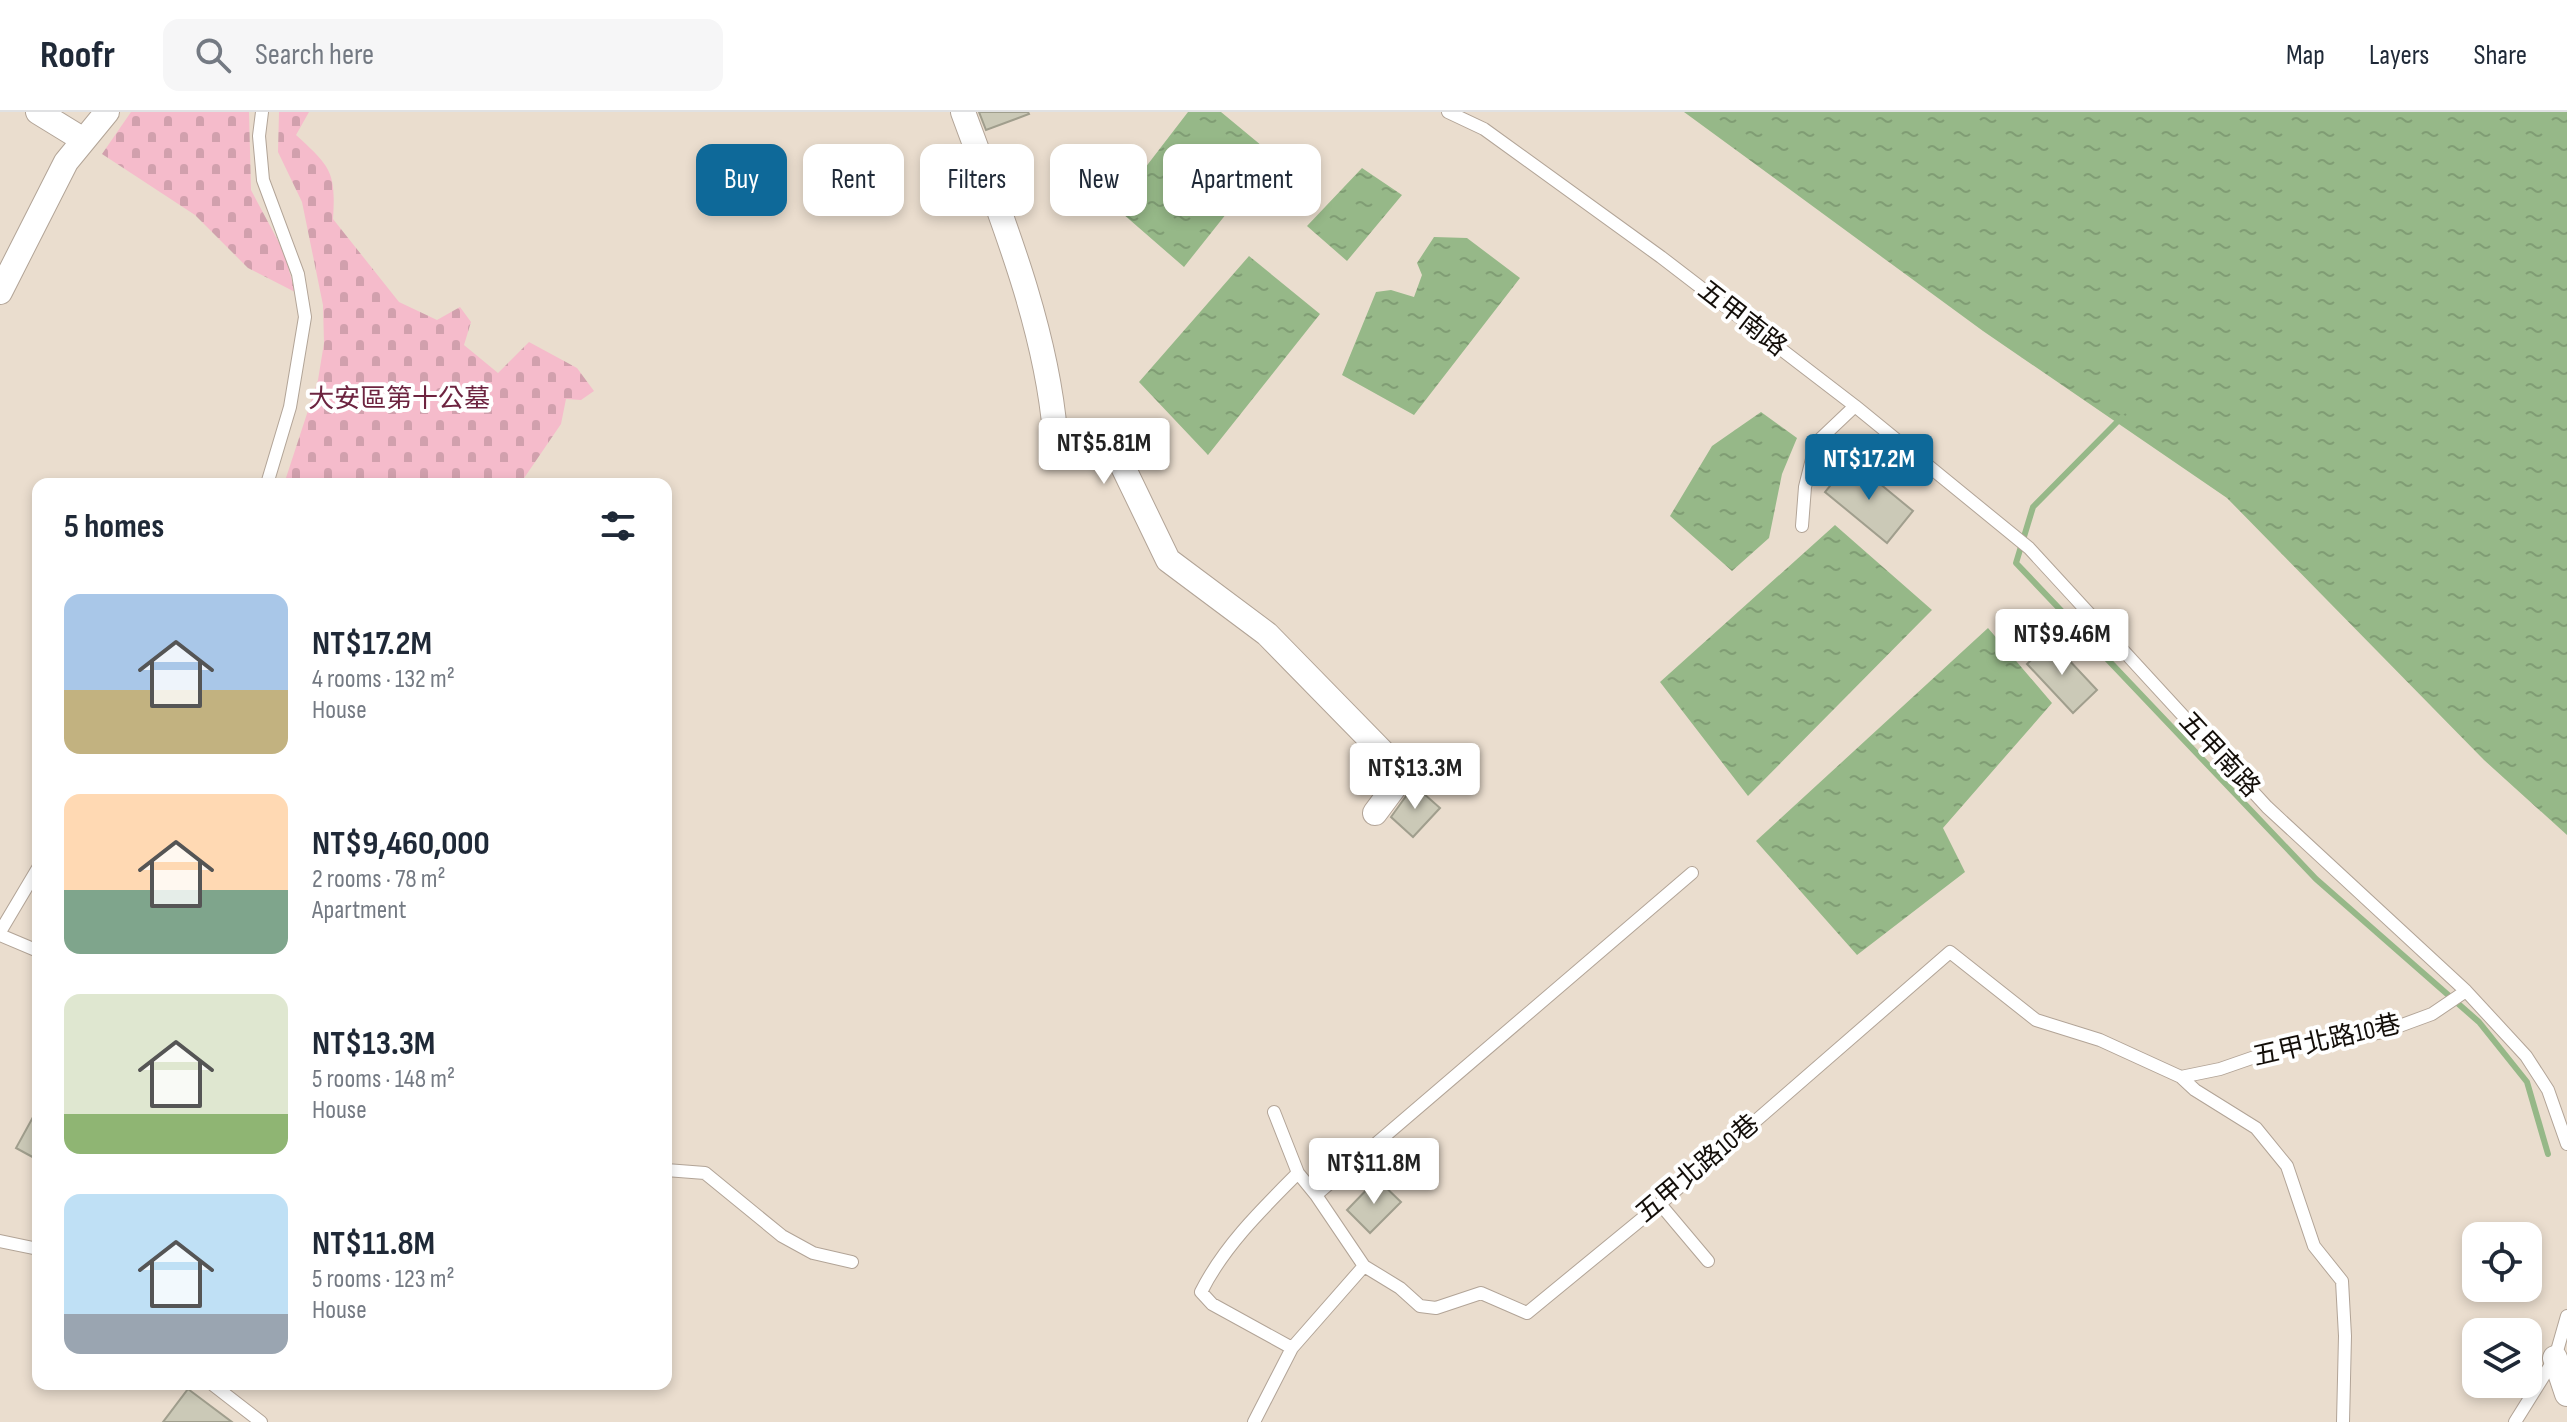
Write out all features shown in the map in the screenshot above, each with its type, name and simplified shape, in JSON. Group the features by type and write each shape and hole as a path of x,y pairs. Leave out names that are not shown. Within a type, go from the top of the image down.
{"street":[{"path":"38,112 82,139"},
{"path":"0,292 66,162 107,112"},
{"path":"963,112 1008,236 1052,394 1055,433 1111,442 1168,560 1267,634 1404,774 1375,813"},
{"path":"2555,1358 2567,1394"}],"lane":[{"path":"262,112 259,136 263,180 298,274 305,317 290,407 269,478"},
{"name":"五甲南路","path":"1448,112 1484,129 1649,248 1855,406 2029,548 2267,807 2466,991 2526,1056 2548,1090 2567,1144"},
{"path":"1802,526 1805,487 1816,443 1855,406"},
{"path":"1316,1195 1692,873"},
{"path":"32,878 0,934 32,948"},
{"name":"五甲北路10巷","path":"1364,1266 1400,1288 1420,1306 1436,1308 1481,1293 1527,1313 1613,1239 1660,1204 1950,952 2036,1020 2100,1040 2181,1077 2195,1090 2256,1128 2287,1166 2314,1246 2342,1281 2345,1336 2343,1422"},
{"name":"五甲北路10巷","path":"2181,1077 2220,1069 2272,1051 2383,1032 2432,1014 2466,991"},
{"path":"1254,1422 1292,1348 1364,1266 1298,1173 1274,1112"},
{"path":"672,1170 705,1173 782,1236 813,1253 852,1262"},
{"path":"1292,1348 1212,1304 1201,1292 1214,1267 1262,1209 1298,1173"},
{"path":"1660,1204 1708,1261"},
{"path":"0,1241 32,1248"},
{"path":"2515,1422 2555,1358 2567,1316"},
{"path":"220,1390 261,1422"}],"green space":[{"path":"131,112 249,112 251,190 284,252 295,292 248,268 195,215 102,154"},
{"name":"大安區第十公墓","path":"279,112 309,112 296,135 329,171 333,219 399,302 437,320 460,307 471,322 464,345 498,373 529,342 577,368 594,391 581,400 566,399 561,424 524,478 286,478 318,380 324,343 323,305 302,202 278,152"}],"water":[{"path":"1188,112 1221,112 1260,144 1163,144"},
{"path":"1684,112 2567,112 2567,835 2484,760 2227,498 1983,331"},
{"path":"1163,145 1163,216 1225,216 1184,267 1125,216 1147,216 1147,165"},
{"path":"1362,168 1402,195 1347,261 1307,226 1316,216 1321,216 1321,211"},
{"path":"1434,237 1467,238 1520,278 1414,415 1342,375 1376,292 1391,290 1414,297 1422,275 1417,263"},
{"path":"1249,256 1320,314 1208,455 1139,382"},
{"path":"1761,412 1797,438 1782,474 1769,538 1732,571 1670,516 1712,446"},
{"path":"1835,525 1932,610 1748,796 1660,682"},
{"path":"1988,628 2052,703 1943,828 1965,872 1857,955 1756,841"}],"building":[{"path":"979,112 1028,112 1029,114 986,130"},
{"path":"1851,460 1913,511 1887,543 1825,492"},
{"path":"2051,641 2097,690 2073,713 2027,664"},
{"path":"1414,785 1440,808 1413,837 1391,817"},
{"path":"32,1119 32,1157 16,1148"},
{"path":"1377,1179 1401,1202 1370,1233 1347,1210"},
{"path":"189,1390 232,1422 163,1422"}],"waterway":[{"path":"2122,417 2033,507 2016,563 2316,879 2479,1022 2527,1082 2548,1154"}]}
